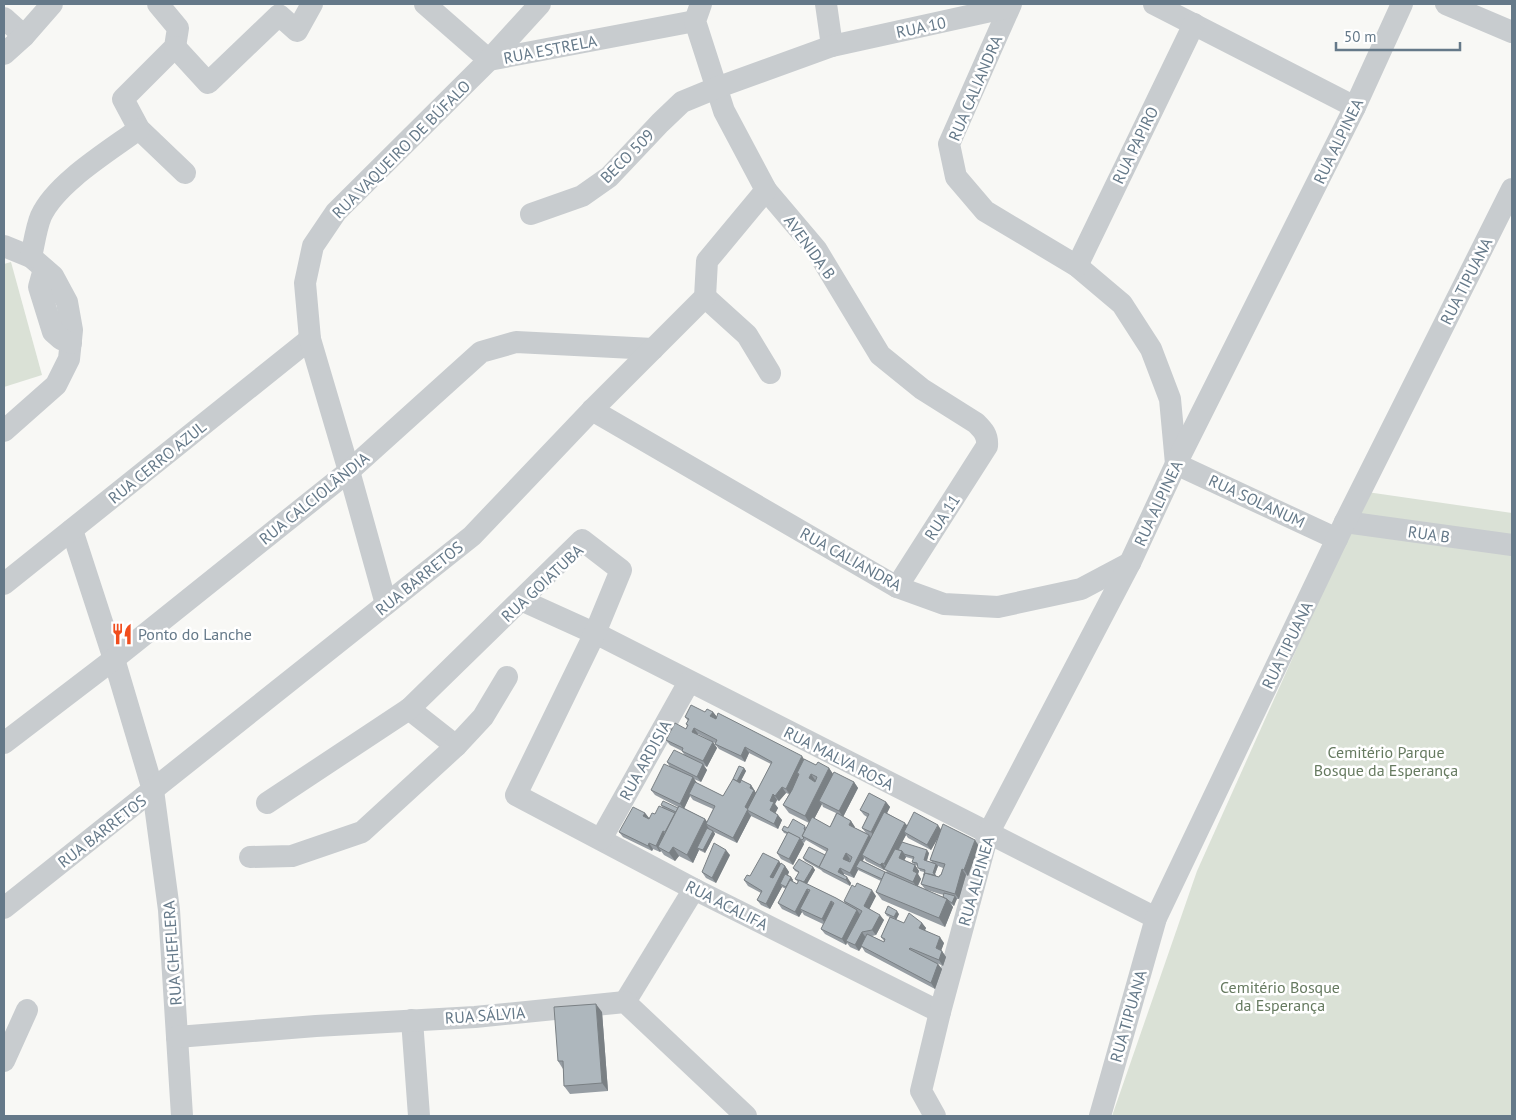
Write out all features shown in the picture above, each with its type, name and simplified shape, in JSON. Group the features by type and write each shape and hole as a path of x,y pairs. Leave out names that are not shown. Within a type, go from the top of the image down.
{"street":[{"path":"4,54 24,36 52,4"},
{"path":"158,4 178,28 174,47 123,99 138,129 185,173"},
{"path":"174,47 208,83 279,15 297,31 312,4"},
{"name":"RUA ESTRELA","path":"425,4 489,60 698,12"},
{"name":"RUA VAQUEIRO DE BÚFALO","path":"386,604 310,340 306,283 313,246 336,212 489,60 540,4"},
{"path":"826,4 832,46"},
{"path":"1154,4 1355,107"},
{"name":"RUA ALPINEA","path":"934,1116 920,1092 988,834 1130,563 1176,464 1355,107 1402,4"},
{"path":"1446,4 1512,32"},
{"name":"RUA 10","path":"716,88 832,46 1010,6"},
{"name":"RUA CALIANDRA","path":"1010,6 949,144 956,177 985,211 1077,266 1122,304 1151,349 1170,399 1176,464"},
{"name":"AVENIDA B","path":"698,12 716,88 724,111 766,190 816,249 880,354 922,389 976,422 983,430 987,439 987,446"},
{"path":"4,18 24,36"},
{"name":"RUA PAPIRO","path":"1077,266 1194,24"},
{"name":"BECO 509","path":"531,214 582,196 610,177 682,102 716,88"},
{"path":"37,263 41,217 49,202 72,178 138,129"},
{"name":"RUA TIPUANA","path":"1100,1116 1156,918 1341,530 1512,189"},
{"path":"766,190 707,261 705,297 747,335 770,373"},
{"path":"4,246 37,263 53,276 67,302 72,330 69,359 56,386 4,431"},
{"name":"RUA BARRETOS","path":"4,908 472,536 592,410 705,297"},
{"name":"RUA CERRO AZUL","path":"4,584 310,340"},
{"name":"RUA CALCIOLÂNDIA","path":"4,743 114,660 349,471 481,352 516,342 653,349"},
{"name":"RUA CALIANDRA","path":"592,410 897,587 944,604 998,607 1081,589 1130,563"},
{"name":"RUA 11","path":"897,587 987,446"},
{"name":"RUA SOLANUM","path":"1176,464 1341,530"},
{"name":"RUA CHEFLERA","path":"72,530 154,790 169,910 182,1116"},
{"name":"RUA B","path":"1341,530 1512,546"},
{"name":"RUA GOIATUBA","path":"267,803 409,709 582,540 621,570 595,633 516,795"},
{"name":"RUA MALVA ROSA","path":"521,600 595,633 1156,918"},
{"path":"250,857 292,856 362,832 456,746 484,717 507,677"},
{"name":"RUA ARDISIA","path":"601,839 690,682"},
{"path":"409,709 456,746"},
{"name":"RUA ACALIFA","path":"516,795 694,889 940,1012"},
{"path":"694,889 625,1002 746,1116"},
{"name":"RUA SÁLVIA","path":"178,1037 475,1017 625,1002"},
{"path":"4,1061 27,1010"},
{"path":"412,1020 419,1116"}],"green space":[{"path":"11,262 42,375 4,387 4,264"},
{"path":"1367,492 1512,513 1512,1116 1112,1116 1197,871"}],"building":[{"path":"691,705 705,712 707,709 713,712 710,716 716,719 718,713 802,756 786,789 782,787 775,796 773,794 770,801 774,802 770,810 778,815 774,824 747,810 772,762 745,747 741,756 715,744 717,740 694,728 692,732 713,742 703,761 682,751 683,748 666,740 675,723 686,729 689,719 685,717"},
{"path":"674,750 703,764 697,777 667,762"},
{"path":"804,759 816,765 818,762 829,768 805,816 783,805 799,774 797,773","holes":["811,774 817,777 815,782 809,778"]},
{"path":"664,764 693,777 680,804 651,790"},
{"path":"739,766 744,768 737,781 733,779"},
{"path":"834,772 854,782 839,811 819,801"},
{"path":"733,779 740,783 741,780 751,785 750,788 754,790 745,807 748,809 733,838 706,824 715,806 689,794 695,782 723,796"},
{"path":"869,793 886,802 871,832 862,828 869,814 860,810"},
{"path":"663,801 678,808 676,812 661,805"},
{"path":"659,806 675,813 656,846 649,843 648,846 619,832 633,807 645,813 643,816 649,819 652,813 655,814"},
{"path":"679,806 705,819 687,855 673,847 669,853 658,847"},
{"path":"884,812 905,823 884,864 880,865 862,855"},
{"path":"914,812 938,825 927,845 904,832"},
{"path":"837,813 851,821 849,825 869,835 850,873 840,868 838,872 847,877 846,880 819,867 828,849 802,836 812,817 830,827","holes":["846,853 852,857 850,862 843,859"]},
{"path":"793,819 805,826 802,836 804,838 802,840 782,830 784,826 788,828"},
{"path":"943,824 975,840 964,870 962,869 955,894 921,884 925,873 939,877 941,875 945,864 930,860"},
{"path":"707,828 713,831 703,850 697,848"},
{"path":"788,832 800,838 789,859 777,853"},
{"path":"902,842 927,850 924,860 936,864 934,875 925,873 924,875 925,870 918,868 917,863 912,862 914,857 898,850"},
{"path":"714,843 726,850 712,878 702,872"},
{"path":"809,847 825,855 819,867 803,858"},
{"path":"895,849 902,851 899,858 915,865 913,871 917,873 913,882 884,869"},
{"path":"763,853 779,861 770,877 773,878 781,863 785,866 766,904 757,900 762,891 744,880 747,875 750,876"},
{"path":"799,859 813,867 804,882 795,879 799,872 793,868"},
{"path":"860,860 885,872 882,879 856,867"},
{"path":"885,872 947,899 939,918 876,892"},
{"path":"785,874 791,877 786,887 780,884"},
{"path":"790,880 797,884 799,880 857,910 842,939 821,929 834,903 831,901 822,919 800,909 810,890 807,889 795,912 778,903"},
{"path":"857,883 872,890 864,906 880,915 872,930 862,932 855,945 846,941 862,911 844,901 852,885 855,887"},
{"path":"944,893 955,896 952,903 943,897"},
{"path":"888,906 897,911 894,917 885,913"},
{"path":"909,913 922,923 919,928 940,937 936,948 942,951 939,960 909,949 938,964 931,983 861,946 867,934 884,942 885,939 881,937 890,917 904,923"},
{"path":"596,1004 602,1083 564,1086 563,1061 558,1061 554,1007"}],"place":[{"name":"Ponto do Lanche","path":"122,634"}],"park label":[{"name":"Cemitério Parque Bosque da Esperança","path":"1386,761"},
{"name":"Cemitério Bosque da Esperança","path":"1280,996"}]}
